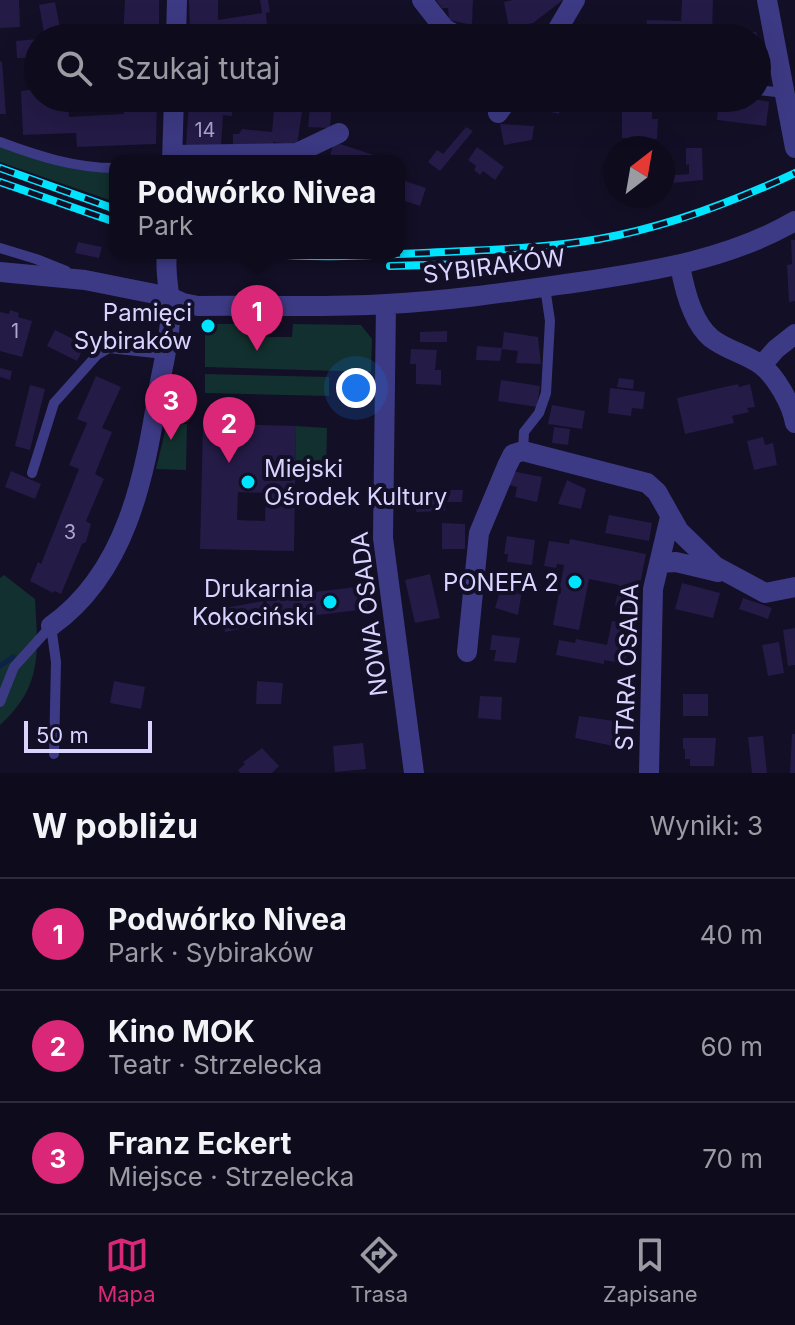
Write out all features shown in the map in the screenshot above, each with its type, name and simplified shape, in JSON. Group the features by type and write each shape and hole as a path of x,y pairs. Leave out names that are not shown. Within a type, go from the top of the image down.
{"street":[{"path":"176,24 177,0"},
{"path":"422,0 441,24"},
{"path":"561,24 575,0"},
{"path":"767,0 795,148"},
{"path":"172,155 174,112"},
{"path":"247,155 297,153 339,133"},
{"name":"SYBIRAKÓW","path":"0,272 85,280 170,297 198,306 386,304 545,287 680,265 735,249 795,221"},
{"path":"51,626 71,612 92,589 116,549 130,516 146,464 170,321 166,259"},
{"path":"680,265 690,301 709,337 762,365 794,411"},
{"name":"NOWA OSADA","path":"386,304 383,538 414,773"},
{"path":"762,365 795,334"},
{"path":"467,652 479,533 513,454 523,451"},
{"name":"STARA OSADA","path":"523,451 647,483 657,492 670,517 690,544 729,575 765,593 795,587"},
{"name":"STARA OSADA","path":"649,773 653,589 670,517"},
{"name":"STARA OSADA","path":"660,563 676,562 729,575"}],"lane":[{"path":"771,91 786,93"},
{"path":"0,142 35,155 93,168 109,168"},
{"path":"0,248 85,280"},
{"path":"523,451 524,432 539,413 546,393 550,321 545,287"},
{"path":"32,473 54,403 97,355 109,348 164,354"},
{"path":"0,702 14,667 51,626"},
{"path":"51,626 56,662 54,754"}],"green space":[{"path":"0,142 35,155 109,167 109,200 0,162"},
{"path":"205,324 254,324 254,337 292,337 293,324 361,325 372,339 371,372 205,367"},
{"path":"205,374 329,377 329,396 205,393"},
{"path":"167,423 187,424 186,470 156,469"},
{"path":"296,426 327,428 326,474 295,473"},
{"path":"4,575 35,599 37,652 31,682 24,696 0,725 0,578"}],"building":[{"path":"0,0 19,0 20,27 0,28"},
{"path":"125,0 159,0 159,24 124,24"},
{"path":"189,0 218,0 218,20 262,13 260,0 268,0 270,12 266,13 267,24 190,24"},
{"path":"436,0 473,0 472,24 449,20 448,8 442,8"},
{"path":"563,0 528,24 508,24 504,2"},
{"path":"682,0 713,0 712,24 647,24 647,20 681,21"},
{"path":"55,2 59,24 42,24 39,5"},
{"path":"24,40 24,58 17,58 16,41"},
{"path":"2,61 6,114 0,114"},
{"path":"21,91 24,91 24,112 69,112 69,117 157,112 156,144 77,147 76,133 23,135"},
{"path":"188,112 232,112 232,116 223,115 221,146 186,145"},
{"path":"274,112 302,112 297,145 273,142 273,148 233,145 233,134 239,134 242,129 272,132"},
{"path":"310,112 331,112 330,128 308,127"},
{"path":"622,112 652,112 652,119 658,119 657,136 622,136"},
{"path":"718,112 768,112 766,126 717,120"},
{"path":"500,124 534,126 532,140 504,145"},
{"path":"466,127 473,131 440,171 428,162 437,150 443,154"},
{"path":"334,142 374,155 330,155"},
{"path":"477,147 504,167 495,180 483,171 480,175 474,170 476,166 468,160"},
{"path":"686,148 702,148 703,180 675,183 675,175 689,174 689,164 686,165"},
{"path":"405,181 426,188 420,206 405,201"},
{"path":"791,240 795,240 795,301 789,302 787,265 792,264"},
{"path":"78,242 102,247 99,258 75,253"},
{"path":"10,310 19,313 18,317 32,321 22,357 0,351 0,312 9,314"},
{"path":"55,330 85,345 77,361 47,346"},
{"path":"447,331 447,342 420,342 420,332"},
{"path":"504,332 538,337 541,364 516,363 518,351 502,349"},
{"path":"477,346 502,348 500,361 476,360"},
{"path":"411,349 437,350 435,370 441,370 441,385 416,384 416,364 410,364"},
{"path":"0,368 12,371 10,380 0,377"},
{"path":"96,376 121,387 102,428 112,432 95,474 104,479 86,521 91,524 86,542 82,544 61,594 53,593 30,581 38,562 41,564 79,469 69,465 87,423 77,419"},
{"path":"619,378 634,380 633,389 617,387"},
{"path":"501,380 540,386 537,407 498,401"},
{"path":"738,384 739,387 750,384 755,407 747,408 749,412 732,416 734,423 685,434 677,398"},
{"path":"30,385 45,389 30,450 15,446"},
{"path":"610,388 645,392 643,409 632,408 631,416 608,413"},
{"path":"552,405 585,411 582,429 548,424"},
{"name":"Miejski Ośrodek Kultury","path":"203,423 296,426 294,551 200,549","holes":["238,492 266,493 265,521 237,520"]},
{"path":"554,427 570,429 568,445 552,443"},
{"path":"763,437 765,445 773,443 777,465 754,470 747,441"},
{"path":"11,471 41,484 35,499 5,487"},
{"path":"512,471 542,477 537,502 515,497 517,487 509,485"},
{"path":"567,480 586,489 581,509 558,504"},
{"path":"419,490 463,490 462,502 446,502 445,511 416,512"},
{"path":"609,515 652,523 649,541 605,533"},
{"path":"442,523 465,524 465,549 442,549"},
{"path":"507,536 535,540 532,565 507,562 508,554 504,554"},
{"name":"PONEFA 2","path":"570,539 646,554 635,610 615,606 619,585 589,579 579,630 553,625 564,565 557,564 556,568 544,566 549,541 569,544"},
{"path":"430,574 440,618 415,623 405,580"},
{"path":"682,583 720,593 713,618 675,609"},
{"name":"Drukarnia Kokociński","path":"364,586 367,609 268,621 266,598"},
{"path":"501,588 522,591 518,615 495,608"},
{"path":"743,598 772,608 768,619 739,609"},
{"path":"263,601 267,624 225,632 220,609"},
{"path":"612,621 632,625 625,664 604,660 604,664 556,655 559,640 575,643 576,639 607,645"},
{"path":"795,628 795,665 788,666 783,630"},
{"path":"492,635 520,638 516,663 494,661 496,650 490,650"},
{"path":"779,642 784,673 768,676 762,645"},
{"path":"114,681 145,687 141,709 110,703"},
{"path":"257,681 283,683 281,704 256,704"},
{"path":"683,694 708,694 708,716 683,716"},
{"path":"480,696 502,697 501,720 478,718"},
{"path":"579,716 622,722 618,747 575,738"},
{"path":"792,734 795,734 795,773 790,773"},
{"path":"763,736 767,773 752,773 748,737"},
{"path":"683,738 716,738 714,766 690,766 690,759 685,759"},
{"path":"363,743 366,769 335,772 333,746"},
{"path":"262,748 279,766 272,773 240,773 238,770 245,764 243,762"}],"waterway":[{"path":"0,666 13,657"}],"railway":[{"path":"0,168 109,207"},
{"path":"405,253 511,249 624,234 724,203 795,173"},
{"path":"0,182 109,220"},
{"path":"390,266 467,264"}],"place":[{"name":"Pamięci Sybiraków","path":"208,326"},
{"name":"Podwórko Nivea","path":"257,351"},
{"name":"Franz Eckert","path":"171,440"},
{"name":"Kino MOK","path":"229,463"},
{"name":"Miejski Ośrodek Kultury","path":"248,482"},
{"name":"PONEFA 2","path":"575,582"},
{"name":"Drukarnia Kokociński","path":"330,602"}]}
